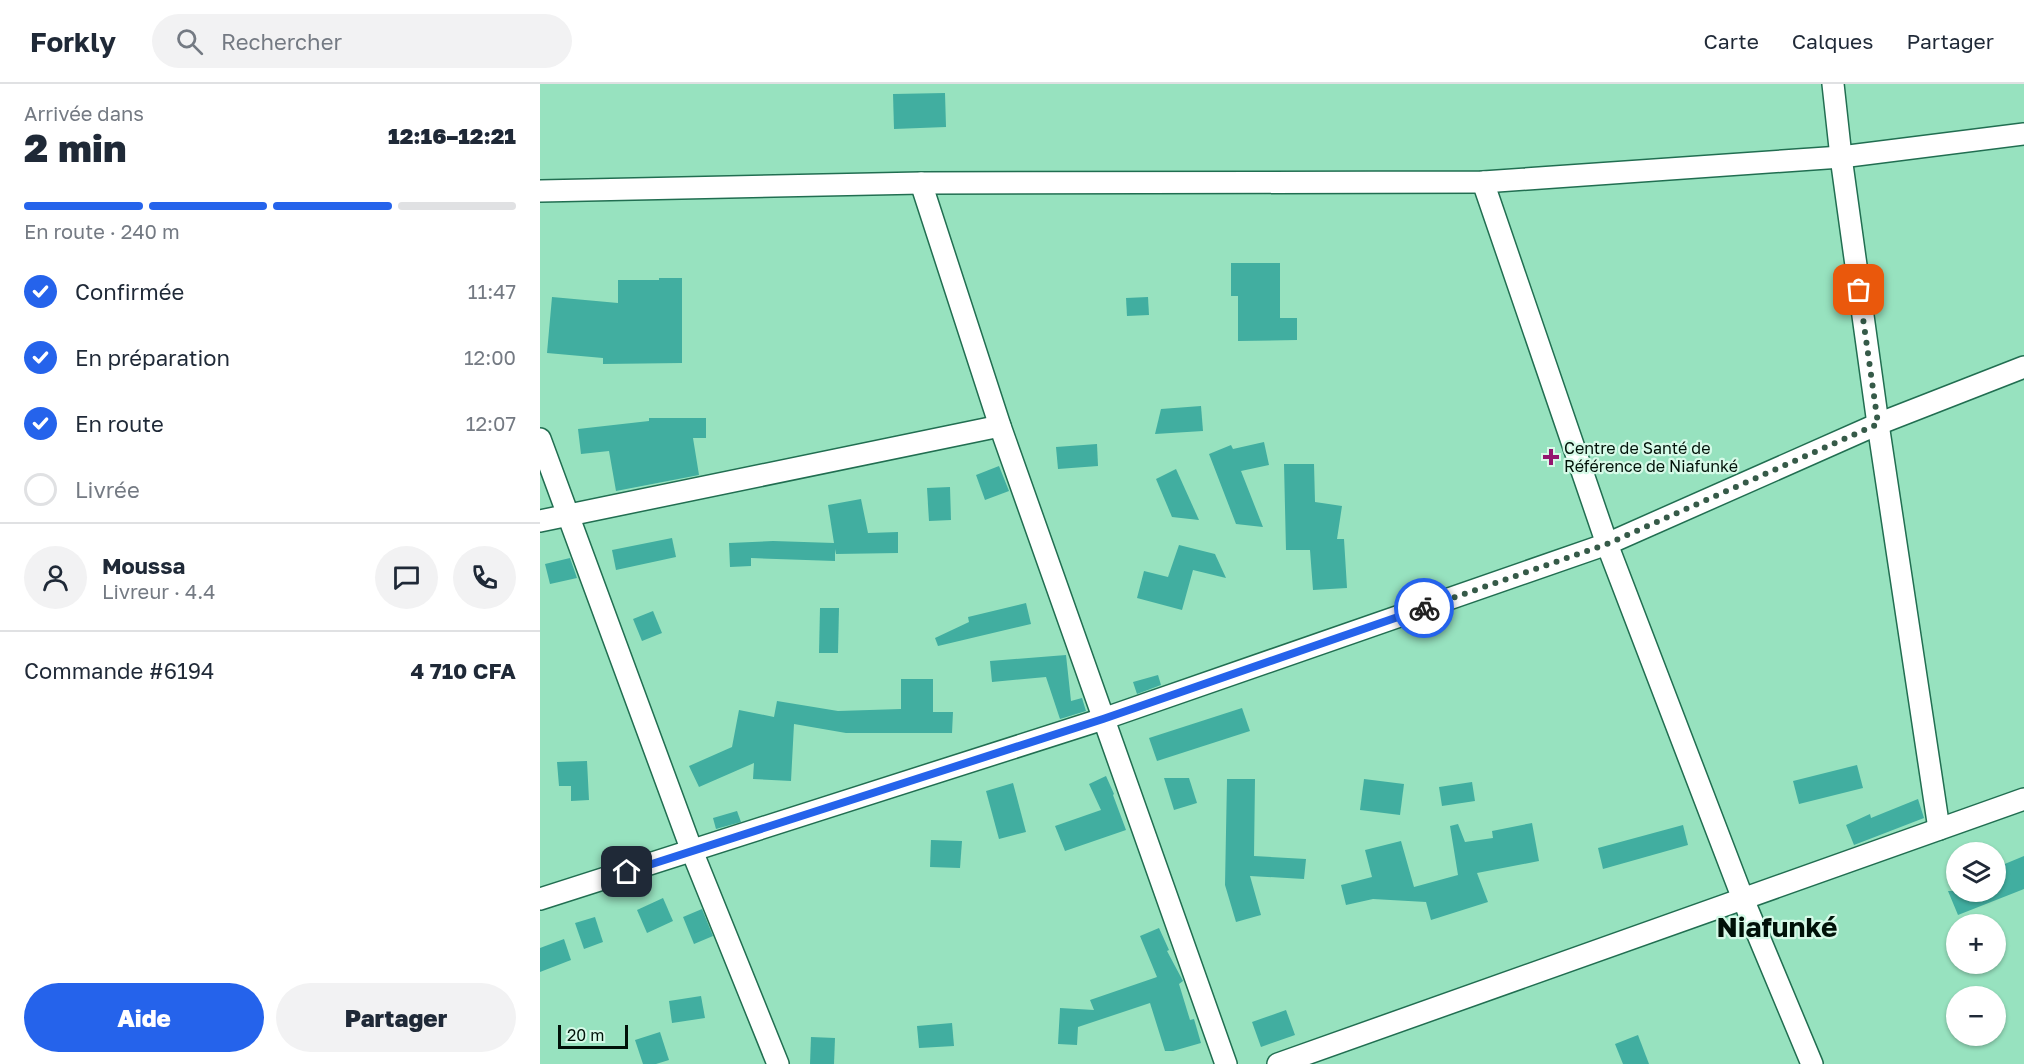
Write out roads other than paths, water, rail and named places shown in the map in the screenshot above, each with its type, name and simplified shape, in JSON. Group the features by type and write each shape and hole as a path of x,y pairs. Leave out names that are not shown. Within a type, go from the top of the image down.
{"street":[{"path":"1833,84 1840,157 1939,830"},
{"path":"540,191 921,183 1483,182 1840,157 2024,134"},
{"path":"1483,182 1607,544 1743,899 1812,1064"},
{"path":"921,183 1000,426 1226,1064"},
{"path":"540,899 1103,719 1607,544 1878,424 2024,367"},
{"path":"540,521 1000,426"},
{"path":"540,439 692,851 778,1064"},
{"path":"1278,1064 2024,799"}],"place":[{"name":"Centre de Santé de Référence de Niafunké","path":"1551,457"}],"district":[{"name":"Niafunké","path":"1777,926"}]}
